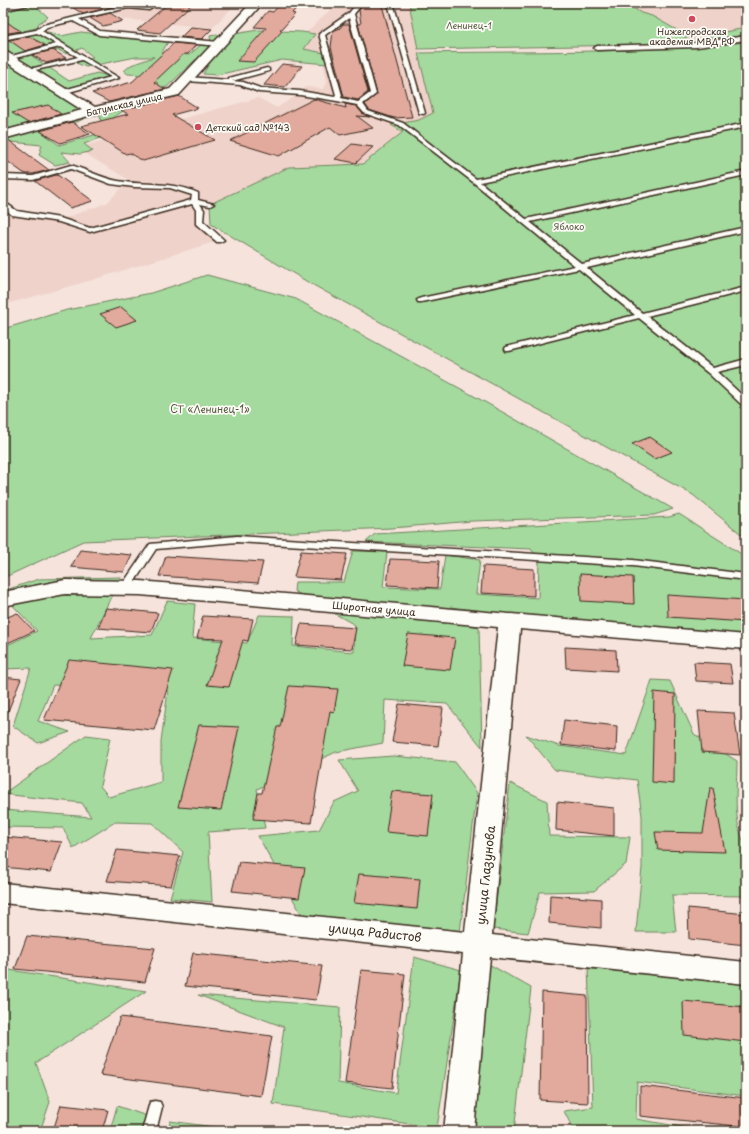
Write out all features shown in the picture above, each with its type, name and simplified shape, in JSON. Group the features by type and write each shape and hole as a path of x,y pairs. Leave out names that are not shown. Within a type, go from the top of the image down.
{"street":[{"name":"Батумская улица","path":"3,135 93,111 174,92 257,3"},
{"path":"5,56 93,111"},
{"name":"Широтная улица","path":"3,599 65,587 125,588 510,620 746,642"},
{"name":"улица Глазунова","path":"458,1131 510,620"},
{"name":"улица Радистов","path":"3,893 746,973"}],"lane":[{"path":"3,9 33,3"},
{"path":"337,100 339,96 322,34 351,14 360,3"},
{"path":"386,3 391,6 422,113"},
{"path":"3,38 38,31 45,26 128,6 149,8"},
{"path":"351,14 373,94 359,104"},
{"path":"74,19 99,32 219,44"},
{"path":"38,31 116,78 62,92"},
{"path":"597,48 698,45 746,38"},
{"path":"5,56 61,45"},
{"path":"28,71 83,58"},
{"path":"223,81 267,70"},
{"path":"187,79 241,83 259,90 300,93 359,104 366,112 401,124 475,181 711,371 746,404"},
{"path":"475,181 746,125"},
{"path":"3,177 33,178 72,167 93,177 124,184 186,188 196,194 194,200 200,210 199,222 220,240"},
{"path":"524,221 746,173"},
{"path":"3,203 15,213 60,220 90,230 194,200 210,204"},
{"path":"421,300 580,267 746,228"},
{"path":"509,349 746,289"},
{"path":"711,371 746,362"},
{"path":"125,588 153,546 238,539 633,563 746,577"},
{"path":"149,1131 155,1107"}],"shaded area":[{"path":"96,3 214,3 235,5 212,28 124,19"},
{"path":"338,3 409,3 433,113 419,120 392,126 403,132 362,164 289,167 210,204 195,201 199,217 220,240 92,280 3,305 3,203 15,213 60,220 107,203 129,180 76,148 258,98 277,108 300,93 305,87 323,89 327,81 323,61 296,59 306,33"},
{"name":"Нижегородская академия МВД РФ","path":"608,3 746,3 746,35 686,44"}],"green space":[{"name":"Ленинец-1","path":"409,3 626,3 641,13 652,16 689,37 679,40 686,44 418,49"},
{"path":"17,5 35,5 48,17 39,23 36,28 8,35 48,32 61,36 81,32 168,42 162,52 189,55 202,44 211,44 210,36 258,30 302,32 315,34 304,49 324,53 327,64 282,60 217,75 203,74 212,59 195,60 167,87 141,94 134,91 158,83 146,75 128,74 124,71 131,65 154,57 136,57 86,67 76,63 93,57 82,48 67,54 58,50 32,56 69,81 97,73 111,77 79,90 56,90 78,105 85,118 73,124 43,133 59,145 101,133 100,112 117,107 125,110 112,118 170,108 176,119 103,137 84,144 93,151 80,154 61,152 70,162 55,165 39,155 42,145 11,142 3,145 3,8"},
{"path":"746,28 746,36 711,38 708,35"},
{"name":"Яблоко","path":"746,42 746,538 693,495 306,281 211,224 210,204 289,167 363,164 403,132 391,125 419,120 433,113 418,53 623,50 705,46"},
{"name":"СТ «Ленинец-1»","path":"207,275 296,299 483,401 673,509 654,515 472,521 392,528 83,541 3,578 3,329 67,310 151,293"},
{"path":"679,514 746,557 746,637 450,607 455,622 479,627 482,747 447,704 385,700 383,743 336,752 257,789 265,828 208,832 212,902 170,898 183,852 152,823 115,822 73,848 63,828 3,827 3,810 91,817 82,803 3,794 86,735 110,738 100,786 109,797 161,782 161,741 168,691 53,685 38,721 70,732 38,743 13,726 31,668 3,669 3,647 37,631 3,595 3,591 39,579 121,577 91,638 152,635 167,601 195,604 192,638 247,643 259,615 294,616 293,646 354,652 355,625 294,591 295,582 344,582 353,551 387,552 383,587 440,589 445,555 480,560 476,594 538,598 539,560 531,549 366,542 375,534 669,517"},
{"path":"652,680 670,681 694,734 737,761 737,816 742,837 746,846 746,896 672,895 676,932 636,932 642,867 642,816 637,780 555,770 526,735 559,746 626,755"},
{"path":"393,756 455,762 477,793 460,932 303,917 258,836 319,830 334,802 358,791 339,760"},
{"path":"510,783 547,801 549,836 630,837 626,864 594,891 540,892 528,933 493,929"},
{"path":"414,957 461,970 437,1128 273,1104 284,1027 198,995 340,1007 338,1083 396,1093"},
{"path":"487,963 531,988 514,1131 472,1131"},
{"path":"588,966 746,984 746,1096 637,1082 636,1119 705,1131 574,1131 564,1111 593,1107"},
{"path":"3,969 146,991 36,1063 50,1102 40,1131 3,1131"},
{"path":"117,1106 147,1116 143,1131 110,1131"},
{"path":"170,1121 214,1127 213,1131 169,1131"}],"building":[{"path":"93,3 103,9 83,14 72,7"},
{"path":"169,3 193,3 160,33 137,30"},
{"path":"281,3 301,3 292,13 295,14 282,29 280,29 282,31 254,62 237,61 266,28 254,27 268,11 273,12"},
{"path":"363,5 382,5 412,117 394,118 369,110 365,104 377,94 358,24 361,24 359,10"},
{"path":"110,13 123,21 103,26 90,18"},
{"path":"3,19 14,27 21,31 3,34"},
{"path":"343,24 349,24 368,92 358,100 344,97 331,47 333,31 340,28"},
{"path":"191,27 212,29 202,39 181,37"},
{"path":"28,36 45,45 25,51 9,40"},
{"path":"174,43 196,45 188,54 184,54 154,82 165,89 109,102 92,93 132,82"},
{"path":"53,50 66,58 46,63 32,55"},
{"path":"282,64 302,66 285,87 264,85"},
{"path":"179,96 198,108 172,115 215,140 143,161 130,153 126,154 81,126 128,114 121,110"},
{"path":"314,99 346,108 345,104 356,106 363,114 370,117 357,116 373,128 340,135 330,127 279,156 230,141"},
{"path":"48,105 61,114 28,123 12,113"},
{"path":"72,122 90,134 60,143 40,131"},
{"path":"7,139 49,170 26,174 3,158 3,140"},
{"path":"352,144 373,147 356,163 335,159"},
{"path":"56,175 93,201 70,208 35,181"},
{"path":"121,307 137,320 116,327 100,314"},
{"path":"650,437 672,452 654,459 632,444"},
{"path":"80,550 132,555 124,572 71,567"},
{"path":"301,551 347,554 341,580 294,577"},
{"path":"166,556 263,562 258,583 159,576"},
{"path":"390,559 439,561 437,588 387,585"},
{"path":"483,566 534,569 534,596 481,593"},
{"path":"580,574 633,577 634,604 581,601"},
{"path":"667,595 746,600 746,622 668,617"},
{"path":"106,608 158,613 151,632 98,628"},
{"path":"17,613 34,631 3,645 3,619"},
{"path":"203,616 253,619 248,641 243,640 229,687 207,685 223,639 197,638"},
{"path":"301,624 356,628 352,649 296,645"},
{"path":"408,634 455,638 450,670 402,666"},
{"path":"565,647 616,650 617,671 566,668"},
{"path":"69,660 173,670 154,730 44,720"},
{"path":"694,662 730,664 733,683 696,681"},
{"path":"3,677 21,679 4,721 3,721"},
{"path":"289,686 338,689 334,712 330,711 311,823 253,819 258,793 262,793 277,727 280,727"},
{"path":"654,692 675,694 674,784 652,782"},
{"path":"399,704 443,708 438,746 392,742"},
{"path":"698,711 734,713 740,755 702,752"},
{"path":"564,720 617,726 616,751 561,745"},
{"path":"199,725 239,727 221,810 178,807"},
{"path":"710,788 713,788 725,852 658,850 655,832 703,833"},
{"path":"392,791 433,794 428,836 386,832"},
{"path":"557,802 614,808 614,836 556,830"},
{"path":"3,837 62,842 51,872 3,867"},
{"path":"117,850 180,856 171,886 107,881"},
{"path":"239,862 305,868 299,898 232,891"},
{"path":"359,874 420,879 417,909 354,903"},
{"path":"550,895 601,899 601,928 549,923"},
{"path":"688,908 746,914 746,945 689,939"},
{"path":"27,936 155,948 145,982 15,969"},
{"path":"193,953 322,966 316,1000 185,986"},
{"path":"361,970 405,974 392,1088 345,1083"},
{"path":"542,992 587,996 588,1103 540,1100"},
{"path":"683,1001 746,1007 746,1042 684,1035"},
{"path":"120,1017 272,1036 261,1096 100,1075"},
{"path":"640,1086 746,1098 746,1127 640,1116"},
{"path":"61,1105 108,1110 102,1131 53,1131"}],"place":[{"name":"Нижегородская академия МВД РФ","path":"692,19"},
{"name":"Детский сад №143","path":"198,127"}]}
